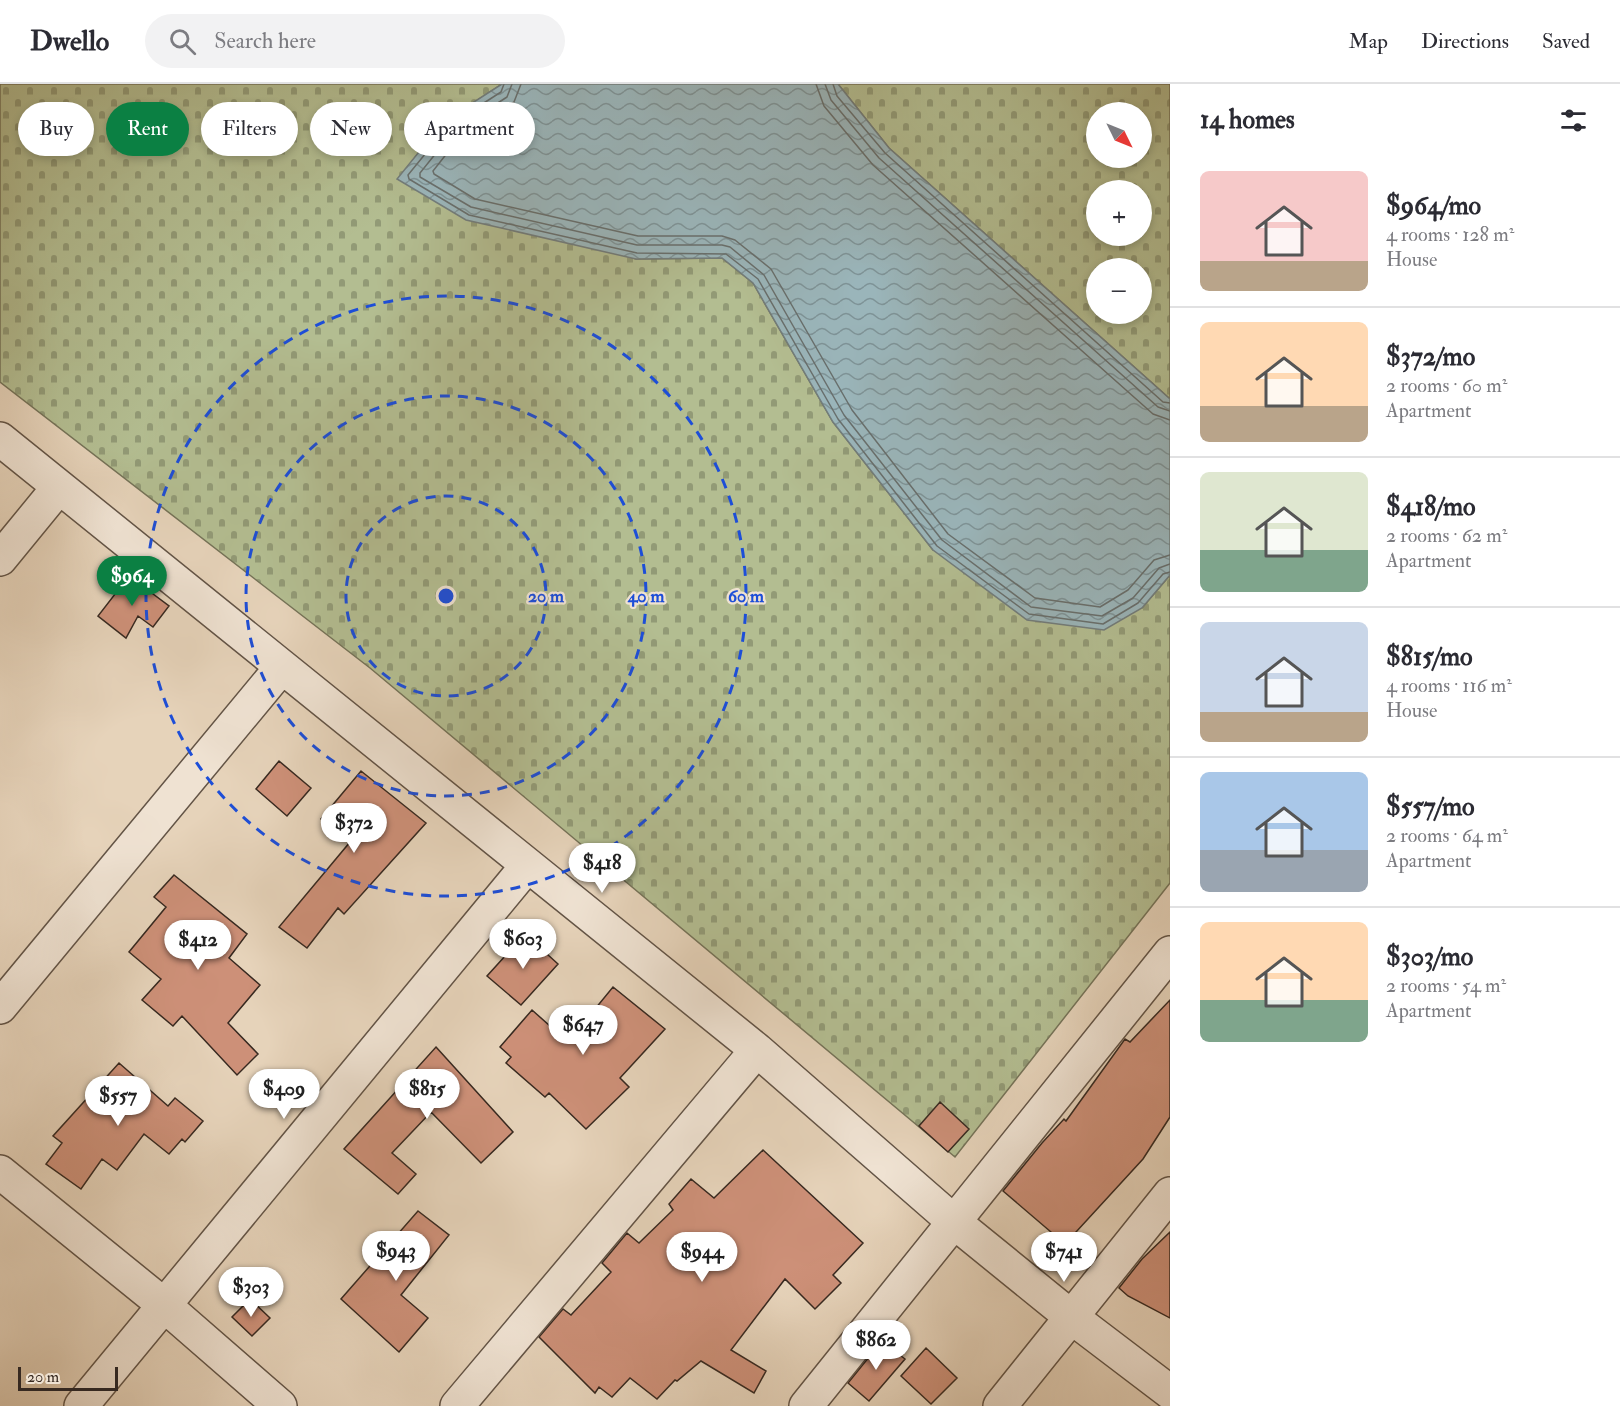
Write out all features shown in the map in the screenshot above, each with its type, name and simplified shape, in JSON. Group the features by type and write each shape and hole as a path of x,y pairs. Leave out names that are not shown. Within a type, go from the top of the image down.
{"street":[{"path":"0,439 757,1050 953,1221 1070,1316 1170,1392"},
{"path":"0,559 59,487"},
{"path":"0,1007 281,668"},
{"path":"81,1406 527,866"},
{"path":"806,1406 1170,953"},
{"path":"457,1406 757,1050"},
{"path":"0,1172 164,1305 280,1406"},
{"path":"1000,1406 1170,1194"}],"green space":[{"path":"0,84 502,84 475,102 404,102 404,156 417,156 398,179 636,259 722,258 753,283 833,422 933,550 1142,608 1170,575 1170,883 955,1157 370,668 0,382"},
{"path":"838,84 1170,84 1170,399 1086,324 1152,324 1152,258 1086,258 1086,324 889,148"}],"water":[{"path":"502,84 838,84 889,148 1170,399 1170,575 1142,608 1104,630 1027,620 933,550 833,422 753,283 722,258 636,259 466,220 397,179 416,156 535,156 535,102 474,102"}],"building":[{"path":"129,576 169,606 153,627 138,616 126,638 98,616"},
{"path":"279,761 311,788 287,816 256,789"},
{"path":"361,771 426,823 344,914 338,908 307,948 279,927 350,842 321,819"},
{"path":"174,875 247,934 229,958 260,985 228,1023 258,1054 237,1075 182,1016 173,1026 142,1000 161,979 129,952 166,907 154,897"},
{"path":"525,934 558,964 521,1005 487,976"},
{"path":"613,987 665,1029 620,1078 629,1087 586,1129 549,1093 545,1097 506,1063 511,1057 500,1047 532,1010 568,1042"},
{"path":"1170,1000 1170,1117 1143,1159 1065,1244 1003,1191 1042,1143 1064,1119 1066,1121 1125,1039 1130,1042"},
{"path":"436,1047 513,1132 481,1163 431,1112 392,1153 416,1174 398,1194 344,1149"},
{"path":"119,1063 168,1106 175,1098 203,1121 185,1142 182,1139 169,1154 144,1134 117,1170 102,1159 81,1189 46,1164 62,1143 53,1136"},
{"path":"940,1102 969,1129 948,1152 919,1126"},
{"path":"763,1150 863,1243 833,1275 841,1283 815,1309 785,1279 731,1350 766,1371 754,1393 701,1361 677,1381 675,1380 657,1399 630,1378 612,1397 599,1387 595,1393 539,1337 563,1309 571,1315 611,1272 602,1263 627,1233 639,1243 673,1210 669,1204 691,1179 714,1198"},
{"path":"418,1211 449,1235 401,1295 428,1318 399,1352 341,1299"},
{"path":"1170,1232 1170,1318 1128,1296 1119,1288 1142,1259"},
{"path":"250,1299 270,1318 252,1336 232,1317"},
{"path":"882,1341 905,1359 869,1401 848,1383"},
{"path":"926,1348 957,1378 931,1404 901,1376"}]}
